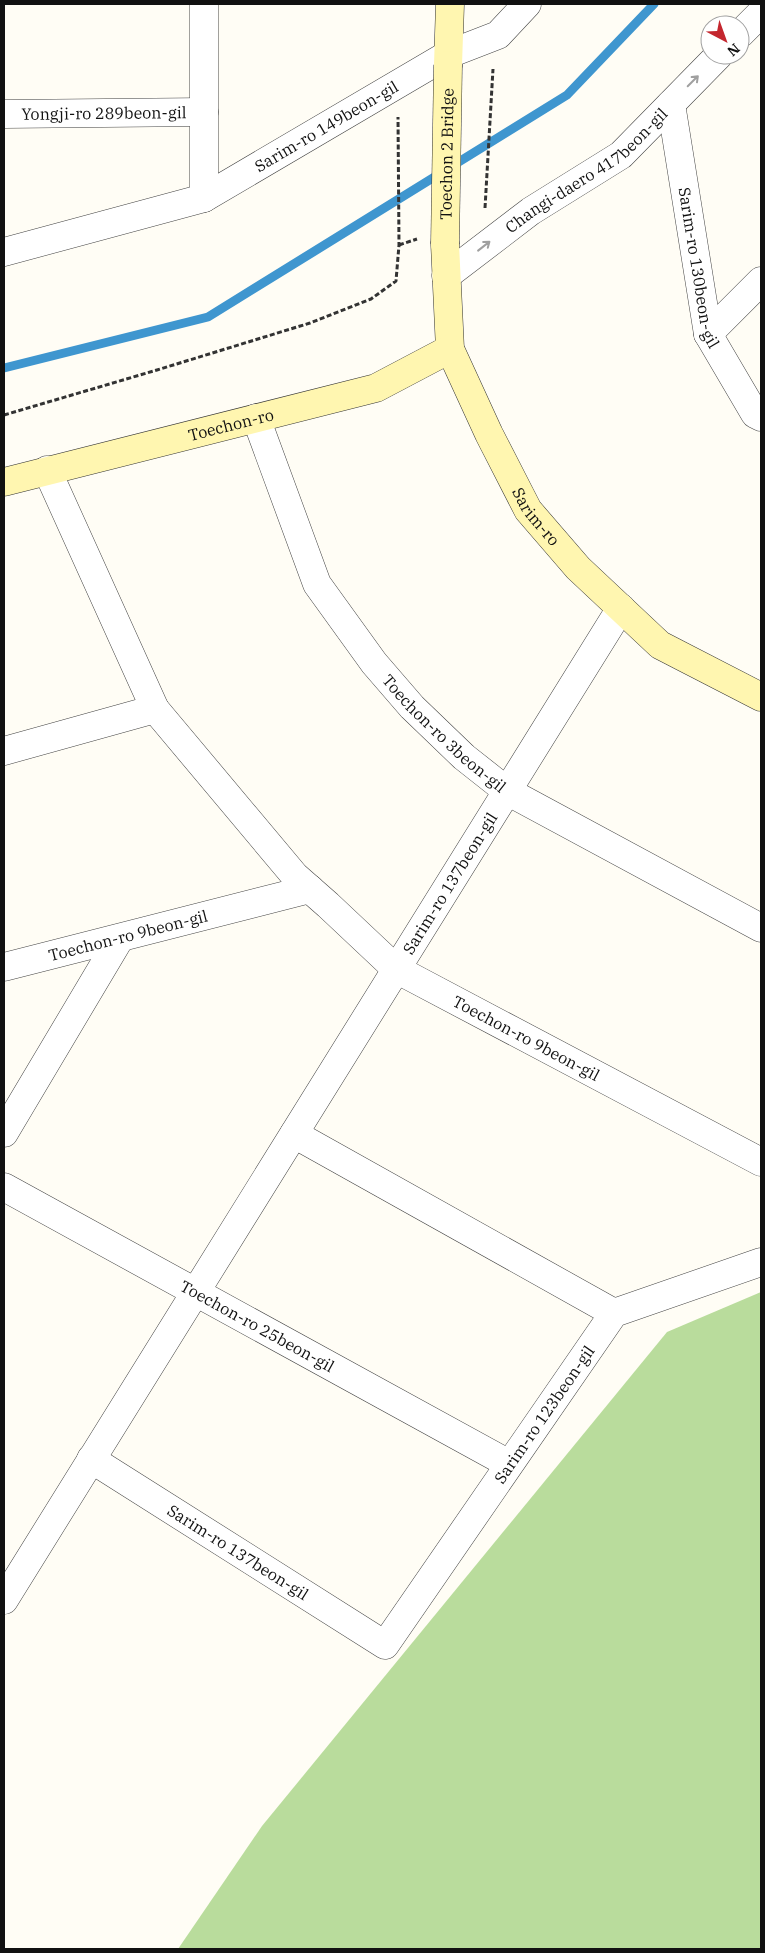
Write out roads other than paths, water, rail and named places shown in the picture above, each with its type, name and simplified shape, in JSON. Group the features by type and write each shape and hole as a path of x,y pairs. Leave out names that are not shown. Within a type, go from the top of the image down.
{"street":[{"path":"204,4 204,198"},
{"path":"448,60 450,4"},
{"name":"Sarim-ro 149beon-gil","path":"4,252 204,198 448,60 498,35 528,4"},
{"path":"750,24 761,13"},
{"name":"Toechon 2 Bridge","path":"445,244 448,60"},
{"name":"Changi-daero 417beon-gil","path":"446,276 531,211 621,155 709,65"},
{"name":"Sarim-ro 130beon-gil","path":"671,104 708,334 755,414 761,417"},
{"name":"Yongji-ro 289beon-gil","path":"4,114 204,112"},
{"name":"Sarim-ro","path":"445,244 450,349 489,434 528,510 578,568 660,645 761,697"},
{"path":"708,334 761,281"},
{"name":"Toechon-ro","path":"4,482 376,388 450,349"},
{"name":"Toechon-ro 3beon-gil","path":"256,418 317,584 374,663 412,707 464,757 507,791 761,928"},
{"name":"Toechon-ro 9beon-gil","path":"48,470 155,709 295,876 396,969 761,1162"},
{"name":"Sarim-ro 137beon-gil","path":"4,1600 621,608"},
{"path":"4,751 155,709"},
{"name":"Toechon-ro 9beon-gil","path":"4,968 310,889"},
{"path":"4,1133 120,938"},
{"path":"294,1134 614,1313 761,1262"},
{"name":"Toechon-ro 25beon-gil","path":"4,1187 509,1464"},
{"name":"Sarim-ro 123beon-gil","path":"385,1645 614,1313"},
{"name":"Sarim-ro 137beon-gil","path":"91,1459 385,1645"}],"waterway":[{"path":"4,368 208,317 567,95 654,4"}]}
